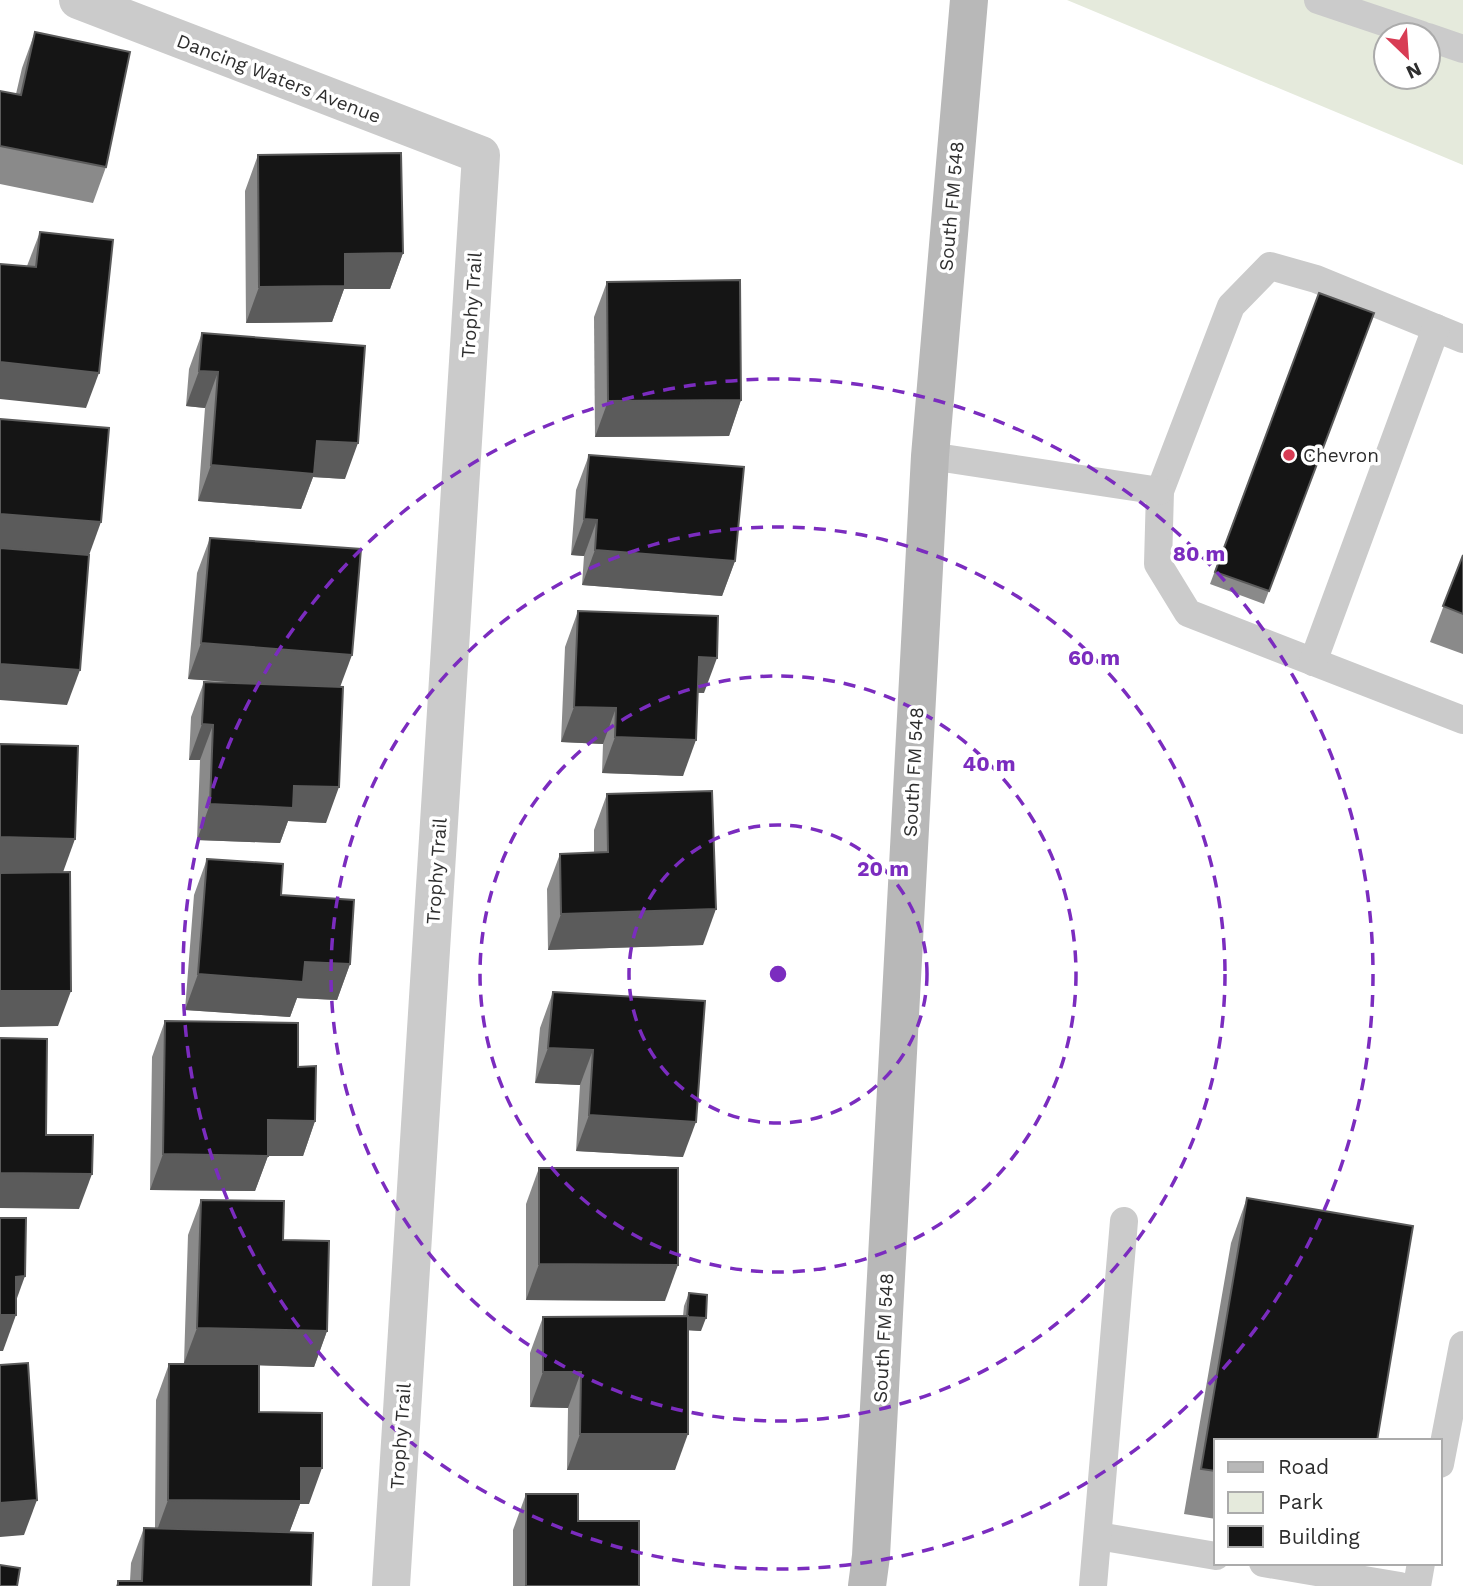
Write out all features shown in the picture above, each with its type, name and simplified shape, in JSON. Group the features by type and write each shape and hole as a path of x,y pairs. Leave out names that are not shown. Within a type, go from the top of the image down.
{"main road":[{"name":"South FM 548","path":"867,1586 872,1542 930,456 969,0"}],"street":[{"name":"Dancing Waters Avenue","path":"78,0 481,155"},
{"name":"Trophy Trail","path":"391,1586 481,155"}],"lane":[{"path":"1318,0 1380,21"},
{"path":"1442,42 1463,49"},
{"path":"1463,339 1316,279 1270,266 1231,306 1160,491 1158,564 1188,613 1463,720"},
{"path":"1312,662 1436,328"},
{"path":"930,456 1160,491"},
{"path":"1093,1586 1124,1221"},
{"path":"1442,1454 1463,1345"},
{"path":"1098,1536 1214,1556"},
{"path":"1275,1565 1400,1586"},
{"path":"1417,1586 1421,1565"}],"green space":[{"path":"1067,0 1463,0 1463,165"}],"building":[{"path":"35,32 130,52 106,167 0,146 0,91 21,95"},
{"path":"401,153 403,253 345,254 345,286 259,287 258,155"},
{"path":"40,232 113,240 99,373 0,362 0,264 36,267"},
{"path":"740,280 741,400 608,401 607,282"},
{"name":"Chevron","path":"1319,293 1374,313 1269,591 1215,572"},
{"path":"202,333 365,346 358,443 317,441 314,474 211,465 218,372 199,371"},
{"path":"0,419 109,428 101,522 0,514"},
{"path":"589,455 744,467 735,561 595,550 597,520 584,519"},
{"path":"210,538 361,549 352,655 201,643"},
{"path":"0,548 89,555 80,670 0,664"},
{"path":"1463,555 1463,614 1443,606"},
{"path":"578,611 718,616 717,658 699,657 696,740 615,737 616,708 574,707"},
{"path":"204,682 343,687 339,787 294,786 293,808 210,804 213,725 202,724"},
{"path":"0,744 78,746 75,839 0,837"},
{"path":"712,791 716,909 561,914 560,854 608,852 607,794"},
{"path":"207,859 283,864 281,895 354,900 350,964 305,962 303,982 198,974"},
{"path":"70,872 71,991 0,991 0,873"},
{"path":"553,992 705,1001 696,1122 589,1115 593,1050 548,1048"},
{"path":"165,1021 298,1023 298,1067 316,1066 315,1121 268,1120 268,1156 163,1154"},
{"path":"0,1038 47,1039 46,1135 93,1135 92,1174 0,1173"},
{"path":"539,1168 678,1168 678,1265 539,1264"},
{"path":"1247,1198 1413,1226 1377,1439 1214,1439 1214,1471 1201,1469"},
{"path":"201,1200 284,1201 283,1240 329,1241 327,1331 197,1328"},
{"path":"0,1218 26,1218 25,1276 16,1277 16,1315 0,1315"},
{"path":"689,1293 707,1295 706,1318 687,1317"},
{"path":"688,1316 688,1434 580,1434 581,1372 543,1372 543,1317"},
{"path":"28,1363 37,1500 0,1503 0,1365"},
{"path":"169,1364 259,1364 259,1412 322,1413 322,1468 301,1468 301,1501 168,1500"},
{"path":"526,1494 578,1494 578,1521 639,1521 639,1586 526,1586"},
{"path":"144,1528 313,1533 311,1586 118,1586 118,1581 142,1581"},
{"path":"0,1565 20,1568 17,1586 0,1586"}],"place":[{"name":"Chevron","path":"1289,455"}]}
